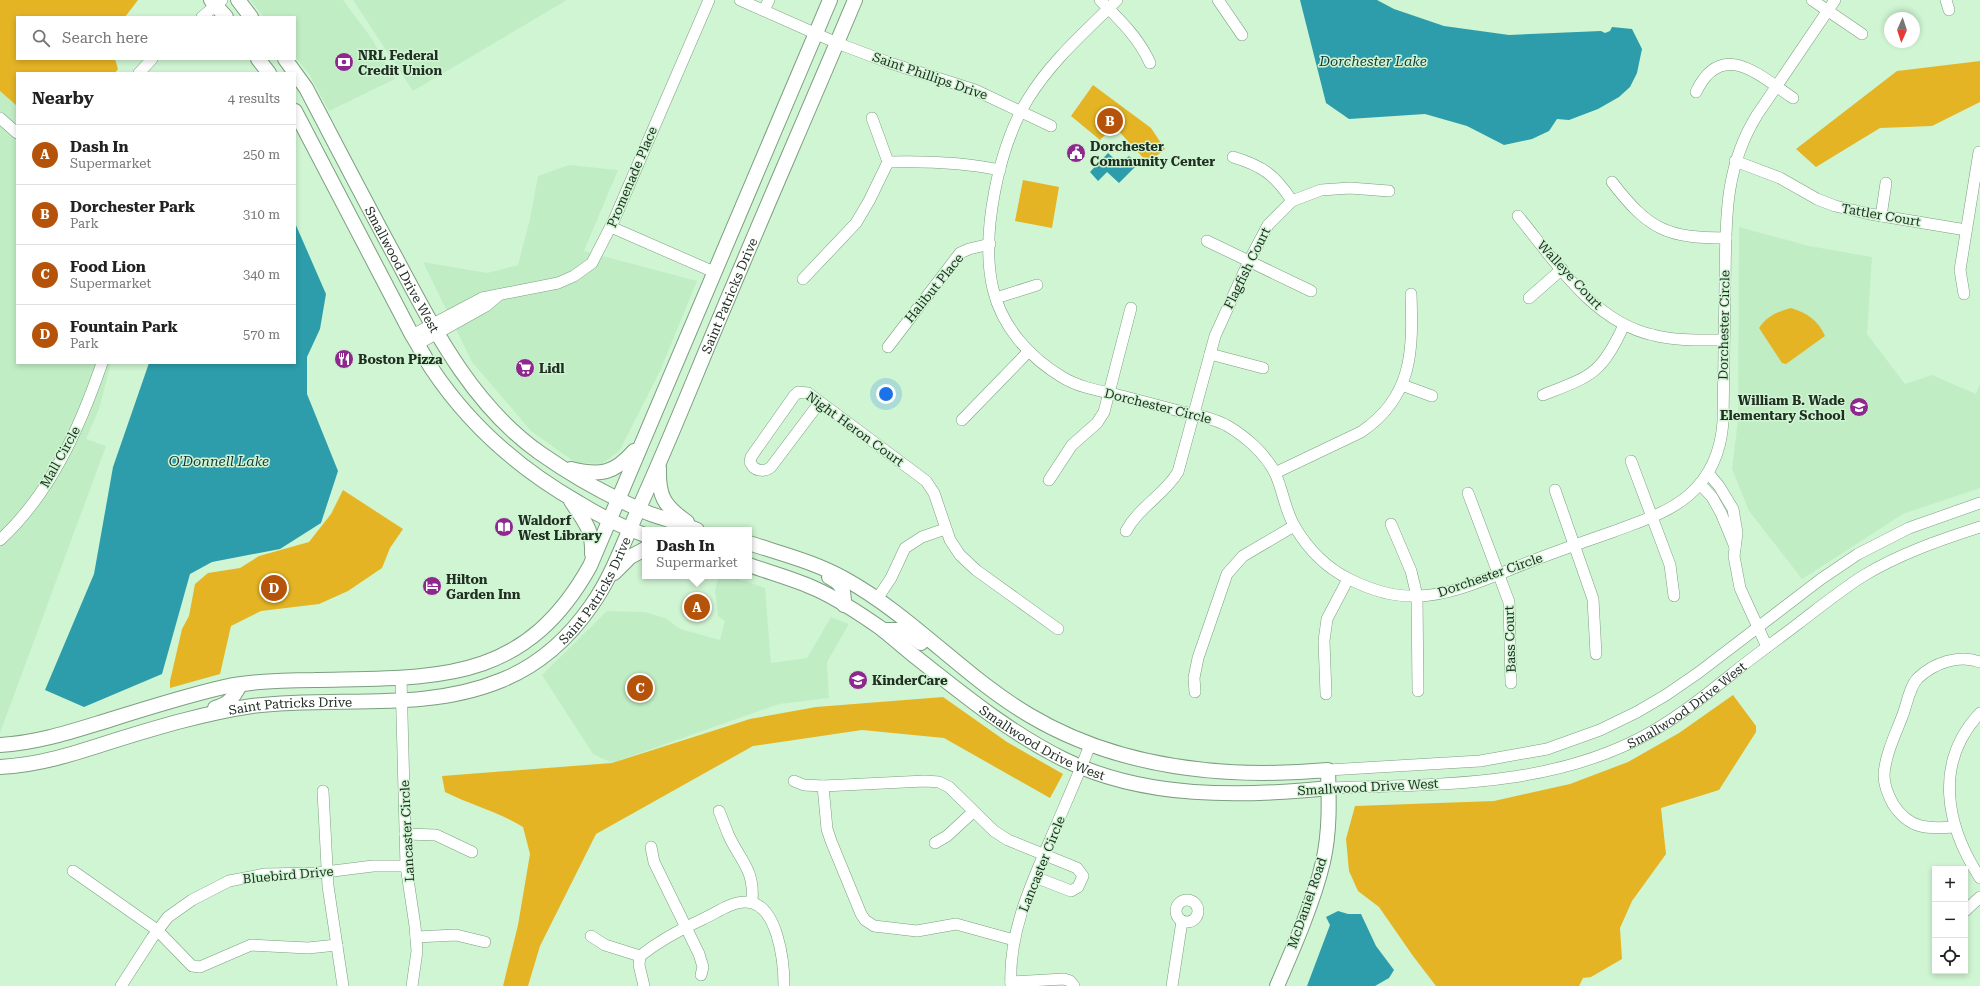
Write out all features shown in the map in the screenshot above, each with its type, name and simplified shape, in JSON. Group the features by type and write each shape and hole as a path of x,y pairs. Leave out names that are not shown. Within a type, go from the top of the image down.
{"main road":[{"path":"238,0 250,16"},
{"name":"Saint Patricks Drive","path":"0,745 36,742 88,728 192,695 240,685 292,680 401,678 446,673 472,668 506,654 529,639 552,619 579,585 590,566 639,446 830,0"},
{"name":"Saint Patricks Drive","path":"0,767 36,764 64,757 169,724 251,706 432,698 472,690 502,680 525,669 550,652 590,608 606,580 630,529 855,0"},
{"path":"216,2 225,16"},
{"path":"259,60 269,72"},
{"name":"Smallwood Drive West","path":"286,60 294,72"},
{"name":"Smallwood Drive West","path":"296,74 306,88 434,329 460,371 482,398 518,435 558,465 618,500 690,527"},
{"name":"Smallwood Drive West","path":"296,113 415,340 441,381 489,438 536,476 568,497 609,520 642,534"},
{"path":"558,465 587,473 607,472 621,465 639,446"},
{"path":"659,462 658,486 662,497 671,511 694,527"},
{"path":"568,497 589,528 592,548 590,566"},
{"name":"Smallwood Drive West","path":"752,544 817,565 845,578 917,628 999,695 1028,715 1090,745 1113,753 1150,762 1198,769 1254,772 1328,770"},
{"path":"606,580 630,557 642,551"},
{"path":"774,551 840,584 844,592 844,605"},
{"name":"Smallwood Drive West","path":"752,565 817,589 844,605 883,630 996,720 1063,759 1082,767 1116,778 1187,791 1277,793 1329,788"},
{"path":"883,630 898,629 909,633 982,691 1028,715"},
{"path":"169,724 173,718 228,703 232,700 240,685"},
{"name":"McDaniel Road","path":"1277,986 1324,862 1329,807 1328,770"}],"street":[{"name":"Promenade Place","path":"415,340 434,329 486,306 501,294 558,283 581,273 592,263 611,227 709,0"},
{"name":"Saint Phillips Drive","path":"740,0 766,5 837,43 890,63 961,85 1051,126"},
{"path":"1100,0 1137,39 1150,63"},
{"name":"Dorchester Circle","path":"1117,0 1058,59 1034,89 1021,112 1000,170 992,206 990,244 991,278 996,298 1011,328 1028,352 1064,378 1081,386 1193,414 1219,422 1241,435 1262,454 1274,473 1294,526 1317,555 1348,579 1381,591 1416,596 1453,589 1652,517 1681,501 1700,484 1708,473 1717,452 1722,433 1728,196 1735,161 1750,126 1834,0"},
{"path":"1218,0 1242,35"},
{"path":"1812,0 1862,34"},
{"path":"203,16 216,2"},
{"path":"140,72 151,60"},
{"path":"1696,92 1705,76 1717,67 1727,63 1746,67 1793,98"},
{"path":"0,118 16,132"},
{"path":"803,279 856,223 869,202 888,162 872,118"},
{"path":"1964,294 1960,270 1979,152"},
{"path":"1233,157 1256,165 1270,173 1282,186 1292,201"},
{"name":"Tattler Court","path":"1735,161 1780,178 1817,199 1835,206 1881,216 1966,230"},
{"path":"888,162 946,162 1000,170"},
{"path":"1612,182 1637,210 1654,225 1664,231 1689,237 1726,238"},
{"path":"1881,216 1886,183"},
{"name":"Flagfish Court","path":"1126,531 1136,515 1166,488 1178,472 1210,354 1223,319 1249,261 1268,225 1292,201 1321,190 1350,188 1389,191"},
{"name":"Walleye Court","path":"1518,216 1562,269 1592,302 1624,325 1651,335 1665,338 1724,340"},
{"path":"611,227 714,272"},
{"path":"1207,241 1311,291"},
{"name":"Halibut Place","path":"888,347 960,253 969,249 990,244"},
{"path":"1530,298 1562,269"},
{"path":"996,298 1037,285"},
{"path":"1274,473 1367,428 1390,405 1402,385 1409,364 1412,322 1411,294"},
{"path":"1049,480 1072,445 1101,417 1109,393 1131,308"},
{"path":"1543,395 1581,379 1597,369 1608,356 1624,325"},
{"path":"962,420 1028,352"},
{"path":"1210,354 1263,368"},
{"name":"Mall Circle","path":"0,540 33,505 50,478 80,422 102,364"},
{"path":"1402,385 1432,396"},
{"name":"Night Heron Court","path":"820,402 771,467 762,470 755,469 750,464 751,457 796,393 806,392 820,402 926,481 934,493 945,529 955,548 967,562 1058,629"},
{"path":"1631,461 1670,565 1674,596"},
{"path":"1708,473 1719,486 1733,509 1737,533 1735,547 1736,567 1740,588 1767,646"},
{"path":"1700,484 1712,497 1722,513 1735,547"},
{"path":"1555,490 1589,583 1595,606 1596,654"},
{"name":"Bass Court","path":"1468,493 1509,602 1511,683"},
{"name":"Smallwood Drive West","path":"1328,770 1480,761 1546,749 1600,730 1637,712 1666,695 1698,673 1758,625 1835,569 1881,540 1909,528 1980,503"},
{"path":"1391,524 1409,567 1416,596 1418,691"},
{"path":"1195,692 1194,678 1198,658 1227,574 1243,556 1294,526"},
{"name":"Smallwood Drive West","path":"1329,788 1419,785 1512,778 1538,774 1586,761 1653,731 1694,704 1767,646 1865,576 1914,551 1980,527"},
{"path":"877,599 891,578 905,548 922,537 945,529"},
{"path":"1326,694 1324,641 1327,619 1348,579"},
{"path":"1954,827 1929,828 1908,821 1896,810 1889,798 1885,782 1885,769 1910,694 1917,679 1930,668 1953,660 1969,659 1980,662"},
{"name":"Lancaster Circle","path":"401,678 406,866 416,937 416,964 412,986"},
{"path":"1980,713 1962,740 1951,770 1949,798 1954,827 1966,854 1980,878"},
{"name":"Lancaster Circle","path":"1011,984 1014,940 1035,877 1090,745"},
{"path":"794,781 804,785 823,786 925,781 939,782 953,791 973,812 1002,837 1077,868 1082,874 1081,884 1071,890 1035,877"},
{"path":"823,786 827,829 861,914 869,924 878,928 917,931 956,924 1014,940"},
{"path":"323,791 327,872 343,986"},
{"path":"719,811 728,834 751,878 752,902"},
{"path":"934,842 947,836 973,812"},
{"path":"405,834 436,835 472,852"},
{"path":"651,847 654,862 687,927 701,960 703,967 701,975"},
{"name":"Bluebird Drive","path":"120,986 157,930 168,917 178,908 229,881 265,874 327,872 373,866 406,866"},
{"path":"74,871 157,930 192,966 200,967 252,946 316,948 337,945"},
{"path":"1968,908 1980,897"},
{"path":"591,936 605,945 640,956 687,927 739,902 752,902 763,909 770,918 774,928 782,961 784,986"},
{"path":"1172,986 1182,921"},
{"path":"416,937 456,936 485,942"},
{"path":"640,956 639,965 644,986"},
{"path":"1011,984 1064,979 1070,981 1074,986"}],"shaded area":[{"path":"0,0 138,0 126,16 16,16 16,60 115,60 118,69 116,72 16,72 16,105 0,91"},
{"path":"250,0 343,0 372,39 395,79 329,111 309,74 296,58 296,16 263,16"},
{"path":"353,0 567,0 413,91"},
{"path":"1980,61 1980,102 1932,126 1880,128 1816,167 1796,149 1897,71"},
{"path":"1093,85 1151,128 1165,149 1148,163 1114,126 1100,140 1071,116"},
{"path":"0,91 16,105 16,364 111,364 99,409 86,439 106,446 0,733"},
{"path":"569,165 618,170 584,251 697,281 660,371 620,450 602,464 576,463 531,431 472,362 423,262 487,273 518,265 530,219 538,176"},
{"path":"1023,180 1059,187 1052,228 1015,221"},
{"name":"William B. Wade Elementary School","path":"1739,227 1809,246 1872,257 1867,334 1905,384 1932,375 1976,394 1980,384 1980,488 1903,514 1802,579 1749,511 1732,469 1738,420"},
{"path":"1791,308 1802,312 1815,321 1825,336 1786,364 1782,363 1759,328 1765,320 1773,315"},
{"path":"343,490 403,529 390,548 382,568 348,591 319,604 261,611 231,626 220,674 170,688 170,681 182,629 189,616 195,584 208,573 240,568 259,556 309,542 331,514"},
{"path":"718,579 738,579 765,588 771,663 807,658 831,617 849,624 827,662 829,698 779,704 612,763 593,754 542,675 607,611 644,612 665,618 680,629 720,640 725,621 718,616 715,590"},
{"path":"1733,695 1756,726 1756,732 1719,790 1661,808 1666,854 1632,901 1620,928 1622,959 1591,977 1583,978 1579,986 1436,986 1379,907 1358,891 1349,871 1346,839 1355,806 1494,801 1570,784 1628,762 1679,733"},
{"path":"943,697 1007,742 1063,774 1050,798 944,738 862,730 753,746 596,834 540,946 528,986 503,986 518,925 530,854 523,827 504,817 445,792 442,776 612,763 750,719 816,707"}],"water":[{"name":"Dorchester Lake","path":"1300,0 1377,0 1394,9 1444,26 1509,35 1601,31 1605,33 1610,31 1612,27 1632,29 1642,49 1637,73 1630,87 1619,97 1598,109 1569,120 1557,119 1549,131 1532,139 1504,145 1467,126 1425,114 1349,119 1326,103"},
{"path":"1108,153 1120,164 1129,156 1138,164 1119,183 1107,172 1098,181 1090,172"},
{"name":"O'Donnell Lake","path":"296,225 326,294 320,329 307,357 307,394 338,471 321,523 280,549 212,562 190,574 162,674 84,707 45,690 94,574 113,467 149,364 296,364"},
{"path":"1338,911 1348,914 1361,914 1376,946 1394,970 1389,978 1375,986 1307,986 1330,925 1326,917"}],"place":[{"name":"NRL Federal Credit Union","path":"344,62"},
{"name":"Dorchester Park","path":"1110,121"},
{"name":"Dorchester Community Center","path":"1076,153"},
{"name":"Boston Pizza","path":"344,359"},
{"name":"Lidl","path":"525,368"},
{"name":"William B. Wade Elementary School","path":"1859,407"},
{"name":"Waldorf West Library","path":"504,527"},
{"name":"Hilton Garden Inn","path":"432,586"},
{"name":"Fountain Park","path":"274,588"},
{"name":"Dash In","path":"697,607"},
{"name":"KinderCare","path":"858,680"},
{"name":"Food Lion","path":"640,688"}]}
